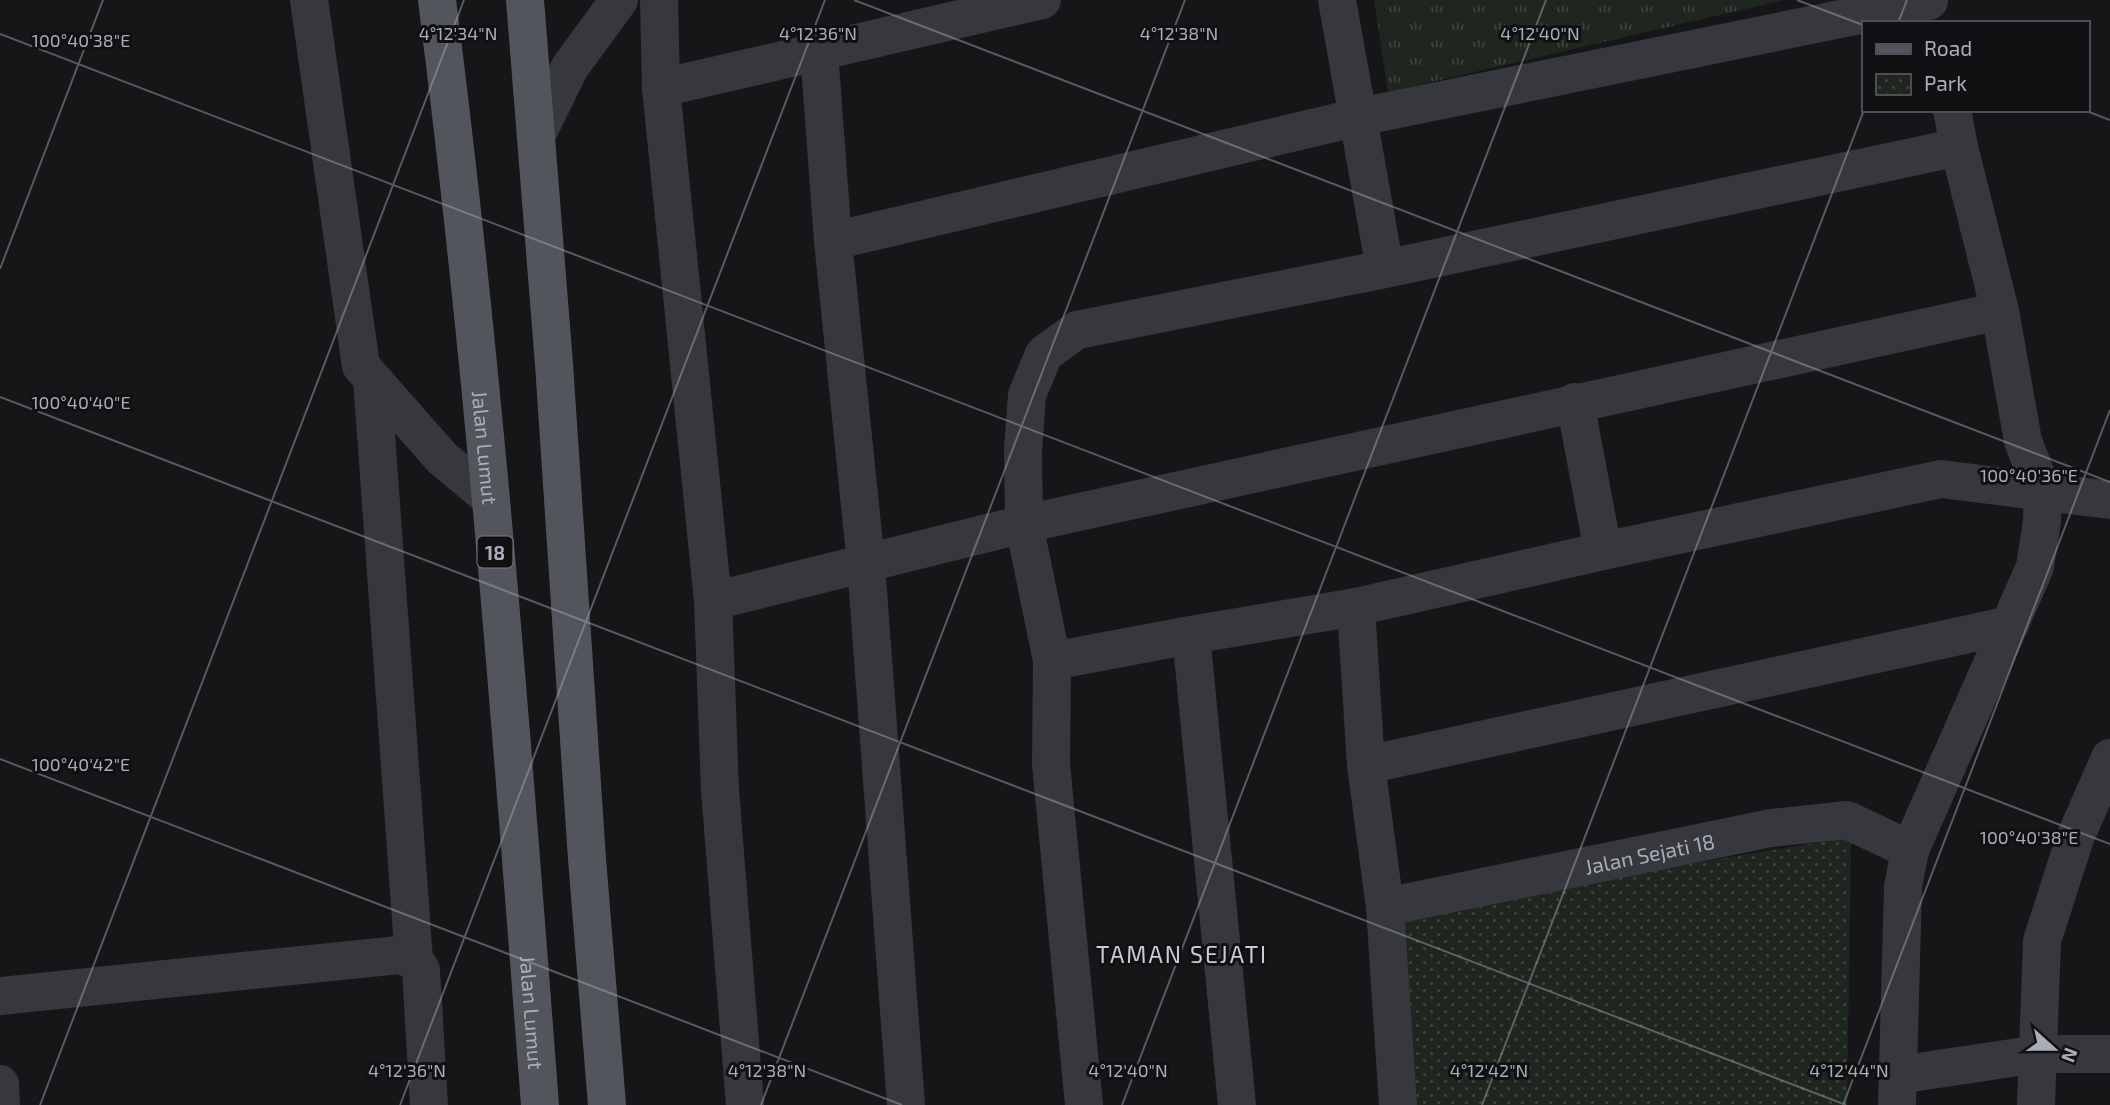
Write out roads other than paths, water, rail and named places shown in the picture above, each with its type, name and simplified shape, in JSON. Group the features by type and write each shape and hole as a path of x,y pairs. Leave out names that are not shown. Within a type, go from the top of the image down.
{"main road":[{"name":"Jalan Lumut","path":"437,0 457,153 490,498 540,1105"},
{"path":"525,0 607,1105"}],"street":[{"path":"309,0 361,366 442,458 490,498"},
{"path":"536,136 570,67 619,0"},
{"path":"659,0 661,89 713,601 719,790 745,1105"},
{"path":"661,89 1042,0"},
{"path":"1337,0 1385,269"},
{"path":"833,241 1359,117 1929,0 1934,21"},
{"path":"818,51 833,241 866,564 906,1105"},
{"path":"1952,112 2000,311 2023,441 2043,493 2042,521 2035,567 1910,850 1903,887 1898,1090 2038,1054 2110,1054"},
{"path":"1084,1105 1051,764 1052,661 1024,524 1023,450 1027,395 1044,354 1077,330 1385,269 1959,147"},
{"path":"713,601 1024,524 2000,311"},
{"path":"372,379 414,960 421,970 429,1105"},
{"path":"1575,402 1602,551"},
{"path":"1052,661 1356,607 1602,551 1941,480 2110,500"},
{"path":"1356,607 1366,765 1385,907 1398,1105"},
{"path":"1366,765 2010,625"},
{"path":"1191,635 1237,1105"},
{"path":"2036,1105 2042,941 2074,838 2110,758"},
{"name":"Jalan Sejati 18","path":"1385,907 1783,827 1847,820 1910,850"},
{"path":"0,996 399,955 414,960"},
{"path":"0,1084 1,1105"}],"district":[{"name":"TAMAN SEJATI","path":"1182,954"}]}
